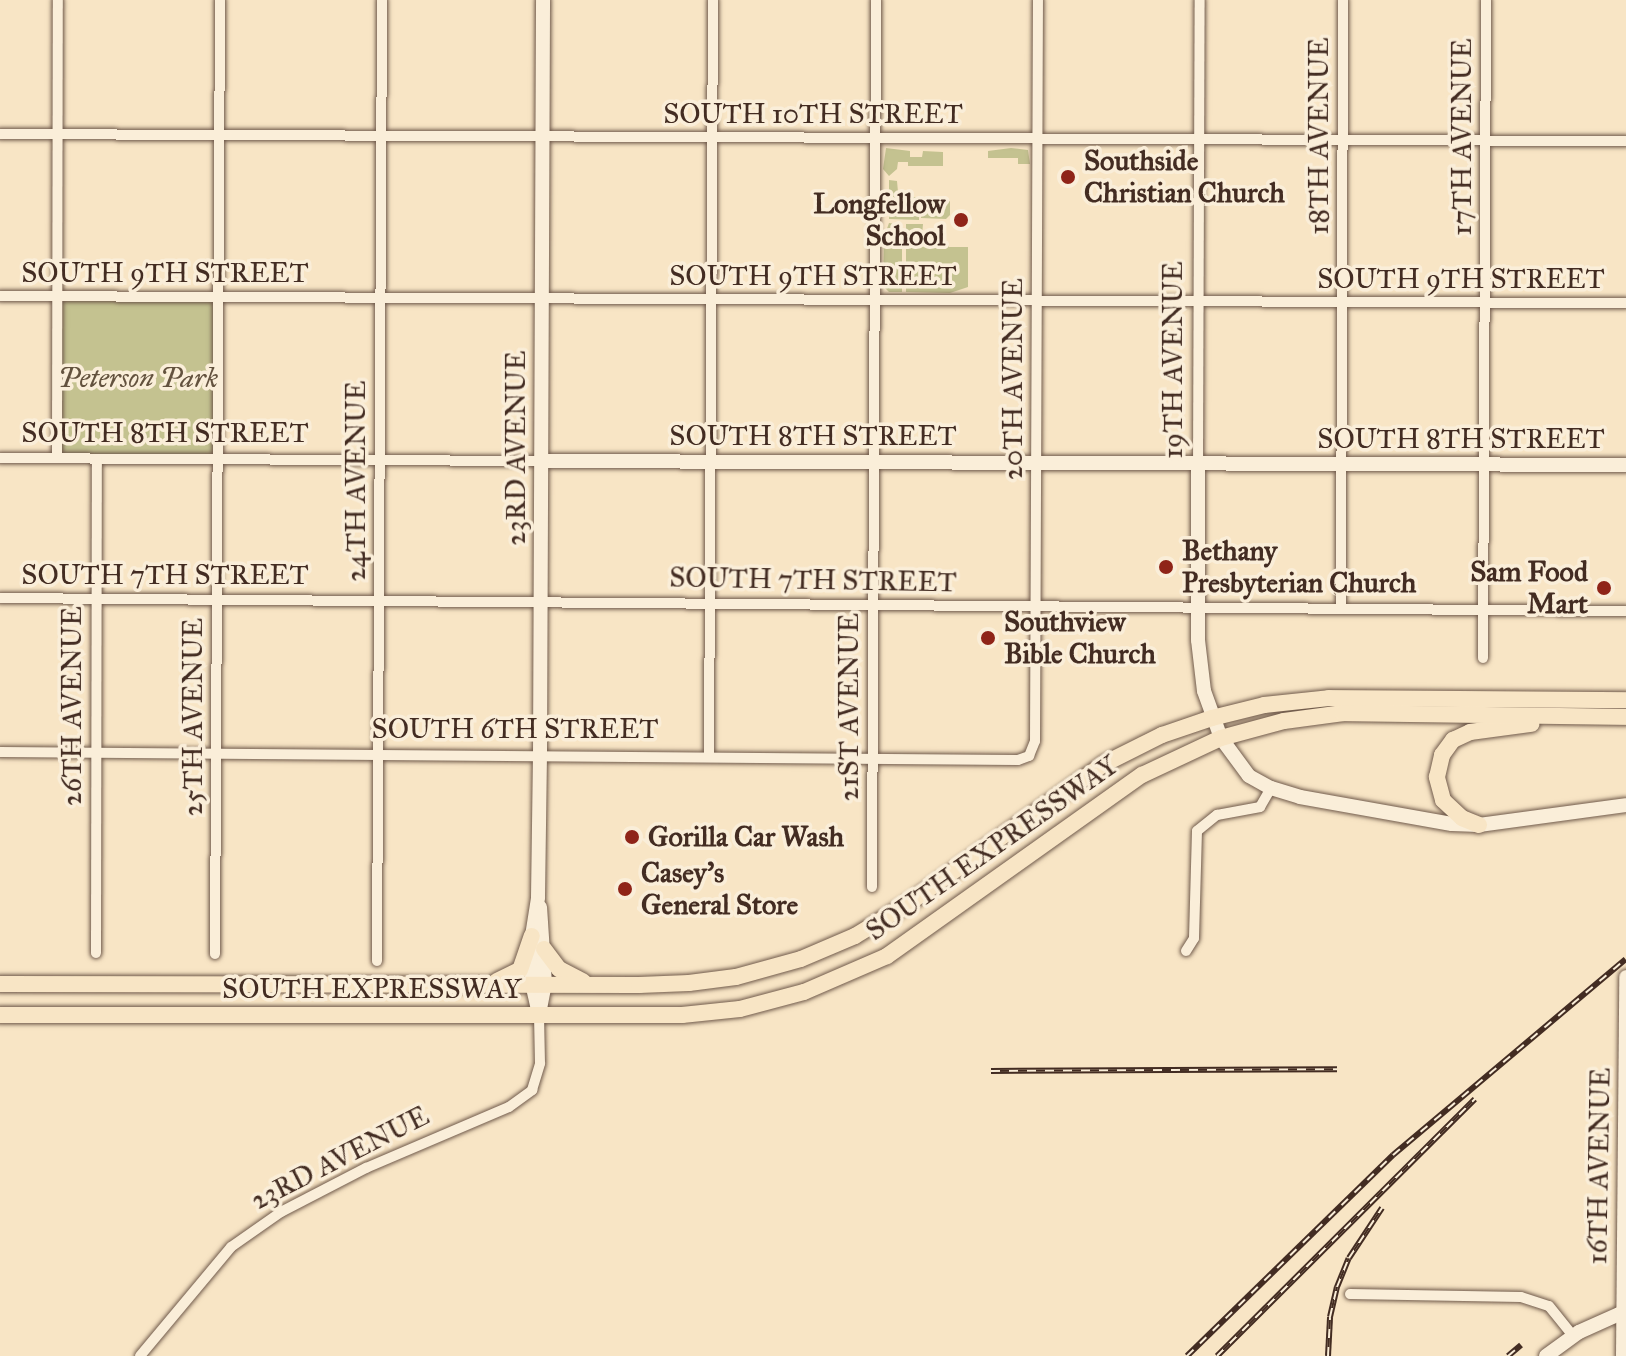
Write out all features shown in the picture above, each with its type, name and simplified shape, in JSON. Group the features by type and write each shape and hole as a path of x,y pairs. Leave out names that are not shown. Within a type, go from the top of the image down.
{"main road":[{"name":"SOUTH EXPRESSWAY","path":"0,984 605,985 689,983 736,977 831,947 909,903 1104,764 1162,735 1212,718 1264,705 1329,698 1593,708 1626,717"},
{"name":"SOUTH EXPRESSWAY","path":"0,1015 713,1013 767,1003 833,981 915,938 1142,775 1221,738 1284,721 1343,713 1593,708 1626,700"},
{"path":"1479,825 1451,810 1439,791 1438,767 1453,740 1478,730 1593,708"},
{"path":"484,985 520,970 538,943 565,974 605,985"}],"street":[{"path":"57,458 58,0"},
{"name":"25TH AVENUE","path":"215,954 220,0"},
{"name":"24TH AVENUE","path":"377,961 382,0"},
{"name":"23RD AVENUE","path":"140,1356 231,1247 281,1212 366,1168 509,1107 532,1090 540,1063 538,897 543,0"},
{"path":"709,756 713,0"},
{"name":"21ST AVENUE","path":"872,887 876,0"},
{"name":"20TH AVENUE","path":"1029,756 1035,741 1038,0"},
{"name":"19TH AVENUE","path":"1200,0 1198,607 1199,660 1212,718"},
{"name":"18TH AVENUE","path":"1341,609 1343,0"},
{"name":"17TH AVENUE","path":"1483,658 1486,0"},
{"name":"SOUTH 10TH STREET","path":"0,134 1626,141"},
{"name":"SOUTH 9TH STREET","path":"0,296 1626,303"},
{"name":"SOUTH 8TH STREET","path":"0,458 1626,465"},
{"name":"26TH AVENUE","path":"96,953 97,459"},
{"name":"SOUTH 7TH STREET","path":"0,598 1626,611"},
{"path":"1212,718 1240,768 1271,788 1300,797 1426,821 1479,825 1626,805"},
{"name":"SOUTH 6TH STREET","path":"0,752 1018,760 1029,756"},
{"path":"1186,951 1194,938 1197,831 1217,815 1256,810 1264,803 1271,788"},
{"name":"16TH AVENUE","path":"1623,1356 1626,977"},
{"path":"1350,1294 1521,1297 1549,1306 1573,1336"},
{"path":"1546,1356 1573,1336 1625,1311"}],"green space":[{"path":"886,148 910,151 910,157 922,157 923,151 943,152 943,166 908,166 908,162 898,162 897,169 889,176 883,169"},
{"path":"1011,148 1028,150 1030,164 1018,164 1018,158 988,158 988,151"},
{"path":"889,180 897,181 899,203 906,203 908,197 919,197 919,220 889,219 889,206 894,203 889,203"},
{"path":"922,197 935,198 938,204 950,201 950,215 946,219 921,218"},
{"path":"889,223 902,225 902,292 889,292 883,286 884,237"},
{"path":"906,224 923,224 922,236 945,238 949,247 968,247 968,287 950,293 906,292"},
{"name":"Peterson Park","path":"57,297 219,297 219,458 57,458"}],"railway":[{"path":"1187,1356 1393,1155 1626,959"},
{"path":"991,1071 1337,1069"},
{"path":"1217,1356 1475,1099"},
{"path":"1328,1356 1330,1317 1337,1287 1349,1258 1382,1208"},
{"path":"1508,1356 1521,1345"}],"place":[{"name":"Southside Christian Church","path":"1068,177"},
{"name":"Longfellow School","path":"961,220"},
{"name":"Bethany Presbyterian Church","path":"1166,567"},
{"name":"Sam Food Mart","path":"1604,588"},
{"name":"Southview Bible Church","path":"988,638"},
{"name":"Gorilla Car Wash","path":"632,837"},
{"name":"Casey's General Store","path":"625,889"}]}
